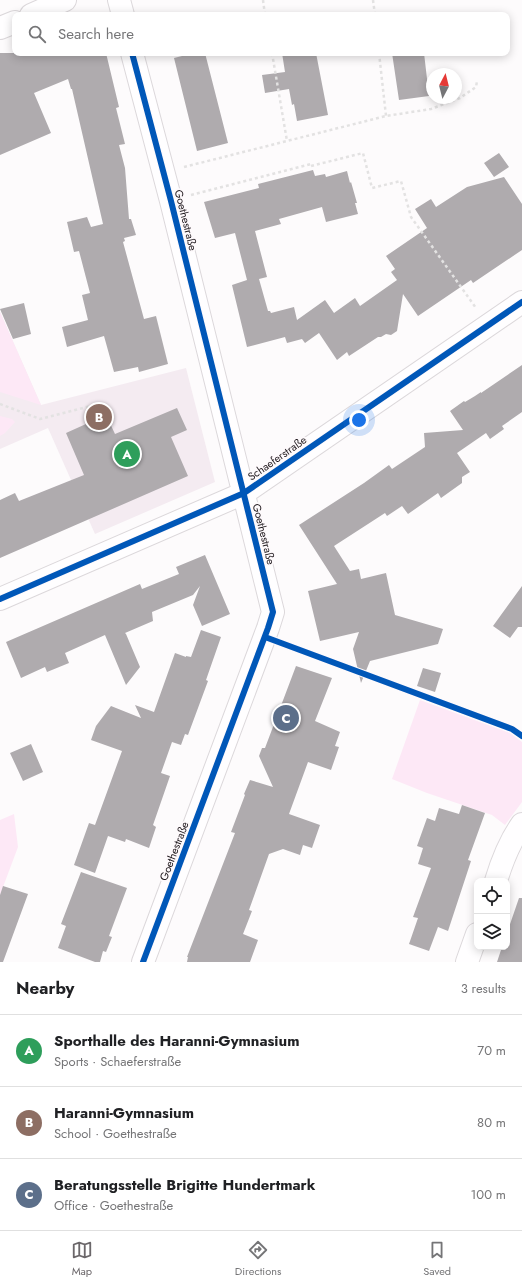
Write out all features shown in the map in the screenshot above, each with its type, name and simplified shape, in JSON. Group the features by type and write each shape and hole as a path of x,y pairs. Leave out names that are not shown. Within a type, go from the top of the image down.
{"street":[{"path":"38,12 65,0"},
{"path":"119,0 122,12"},
{"path":"0,28 12,23"},
{"name":"Goethestraße","path":"133,56 164,172 273,612 143,962"},
{"name":"Schaeferstraße","path":"0,599 244,493 522,302"},
{"path":"497,878 504,857 517,830 522,824"},
{"path":"467,962 474,942"}],"path":[{"path":"263,0 265,12"},
{"path":"373,0 375,12"},
{"path":"273,56 287,141"},
{"path":"379,56 386,116"},
{"path":"164,172 386,116 431,109 460,98 476,87 477,81"},
{"path":"171,201 311,164 311,166 363,153 372,188 402,181 411,217 488,325"},
{"path":"0,404 40,419 102,403"}],"shaded area":[{"path":"0,312 41,405 186,368 215,482 95,534 48,428 0,449"},
{"path":"0,312 41,405 0,392"},
{"path":"0,416 12,419 15,422 5,433 0,436"},
{"path":"420,700 510,733 522,742 522,802 505,825 492,815 427,793 392,779"},
{"path":"14,814 18,847 0,895 0,820"}],"building":[{"path":"0,53 12,53 12,56 107,56 119,107 116,108 125,144 119,145 125,168 129,219 131,219 136,235 124,238 125,241 123,242 144,319 156,316 168,364 139,372 138,367 114,372 104,336 67,347 62,327 88,320 82,295 90,293 79,251 74,252 67,222 87,217 91,227 103,224 72,89 68,79 34,93 51,133 0,155"},
{"path":"182,56 206,56 228,143 197,151 174,58"},
{"path":"282,56 317,56 328,115 297,121 294,104 292,105 289,89 265,93 262,75 285,72"},
{"path":"392,56 424,56 426,96 399,100"},
{"path":"499,153 509,167 494,177 484,163"},
{"path":"313,170 315,176 325,174 326,177 347,171 357,203 355,203 358,214 326,222 322,207 279,219 281,224 255,231 267,277 259,279 268,311 271,313 294,307 297,320 325,300 334,313 355,298 360,306 397,280 391,272 395,269 386,256 427,228 415,209 431,199 436,207 467,187 504,177 522,204 522,250 473,283 471,280 418,316 403,294 397,331 391,335 386,334 378,337 349,356 347,352 337,360 319,333 305,343 302,339 287,343 285,337 247,347 232,285 247,280 235,233 215,238 204,202 259,188 258,184"},
{"path":"24,303 31,334 13,339 0,309"},
{"path":"522,365 522,412 502,426 504,429 490,439 486,433 457,453 470,472 462,477 462,483 441,498 438,493 408,514 402,506 387,516 385,513 334,546 350,571 359,569 361,579 386,573 395,615 443,629 438,644 370,661 361,683 353,649 359,632 320,641 308,591 337,584 299,525 389,465 392,469 425,447 424,433 463,430 450,411 464,401 465,402 481,393"},
{"path":"177,408 187,430 171,437 188,476 0,558 0,500 15,493 19,501 84,475 66,433 106,415 115,434"},
{"path":"205,555 230,614 202,626 193,605 200,586 193,595 152,612 153,621 125,633 140,667 126,685 105,635 65,653 69,663 47,672 45,667 21,678 6,642 140,584 142,589 179,574 176,567"},
{"path":"522,586 522,627 518,627 510,638 493,626"},
{"path":"201,630 221,637 206,680 208,681 188,735 185,734 181,745 172,742 161,773 170,776 153,825 156,827 149,848 126,839 125,842 108,836 95,873 74,865 89,823 95,825 122,751 91,740 96,726 111,706 141,718 135,705 154,712 175,653 186,657 191,657"},
{"path":"296,666 332,678 315,721 340,732 335,746 339,747 331,770 308,762 289,814 320,825 312,848 303,845 300,855 283,849 269,854 249,910 252,911 243,934 258,940 250,962 187,962 187,957 235,833 231,832 250,780 273,787 259,756 262,748 265,748"},
{"path":"423,668 441,673 435,692 417,686"},
{"path":"31,744 43,772 23,781 10,753"},
{"path":"462,805 485,813 468,860 471,861 448,931 438,927 429,951 409,944 418,918 413,917 431,868 418,864 423,848 417,846 427,818 435,821 439,808 459,814"},
{"path":"81,872 127,888 109,936 112,937 106,952 103,951 100,962 95,962 58,948 66,926 61,924"},
{"path":"3,886 28,894 3,962 0,962 0,895"},
{"path":"519,898 522,898 522,962 497,962 501,950 510,950 510,924"}],"cycle path":[{"path":"133,56 171,201 273,612 143,962"},
{"path":"0,599 244,493 522,302"},
{"path":"265,637 512,729 522,736"}],"place":[{"name":"Haranni-Gymnasium","path":"99,417"},
{"name":"Sporthalle des Haranni-Gymnasium","path":"127,454"},
{"name":"Beratungsstelle Brigitte Hundertmark","path":"286,718"}]}
